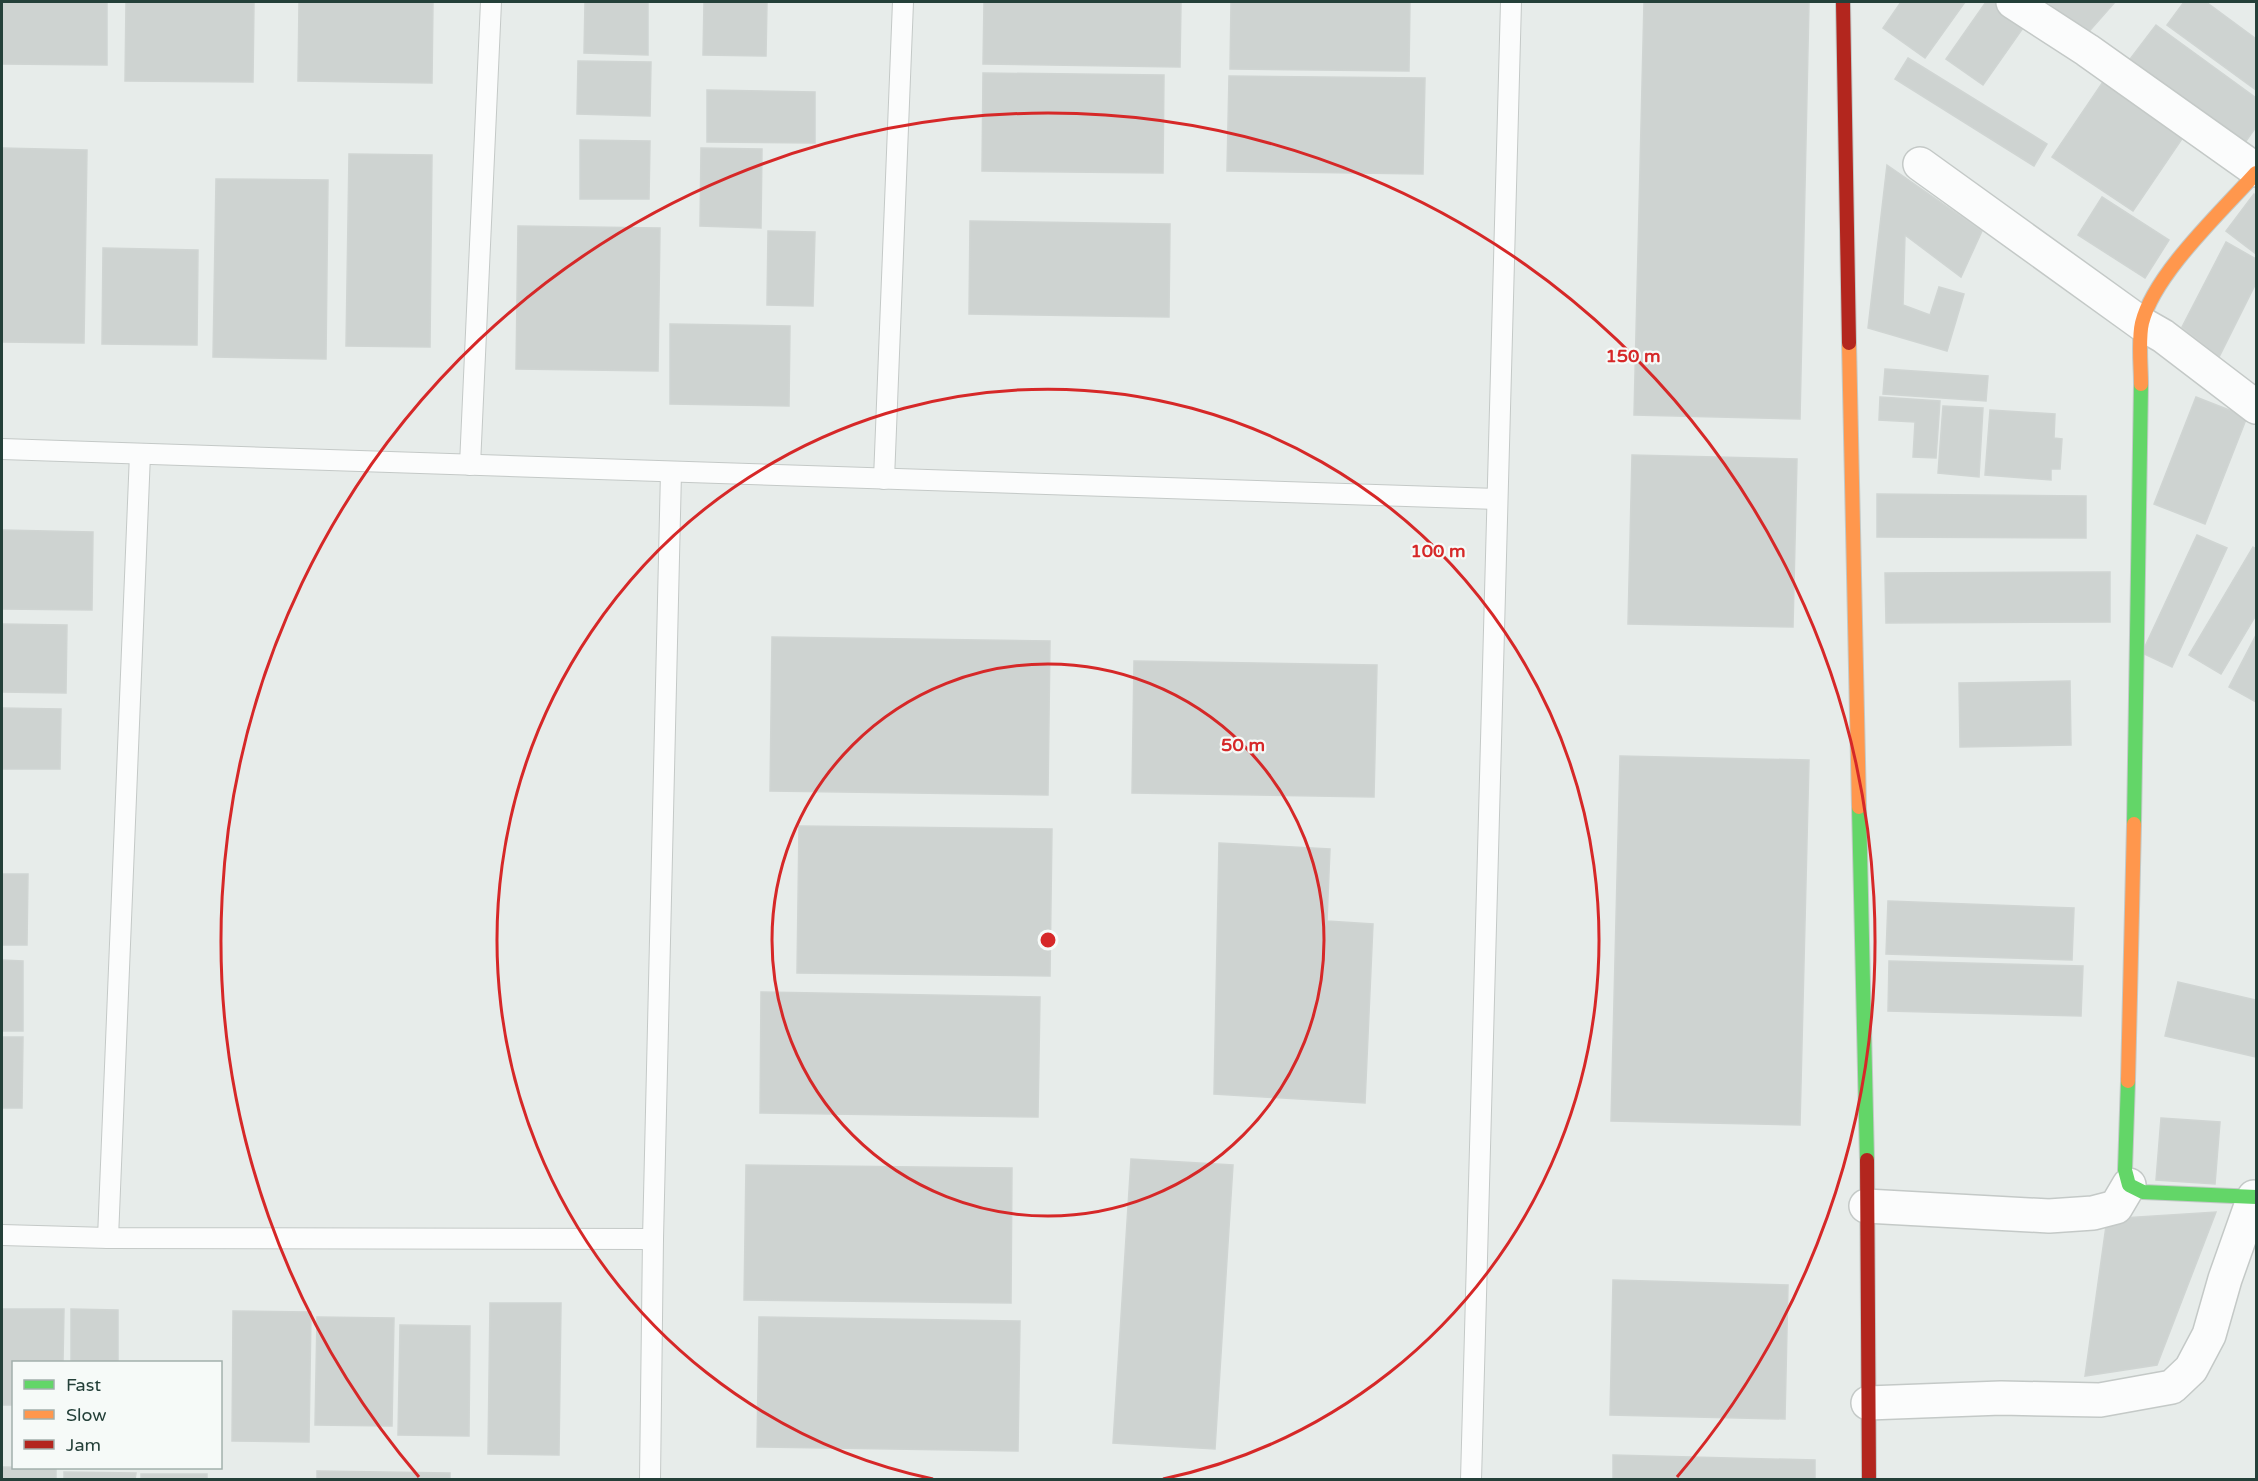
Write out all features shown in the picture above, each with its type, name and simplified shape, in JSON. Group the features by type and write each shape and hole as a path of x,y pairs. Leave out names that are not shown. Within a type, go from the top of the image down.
{"street":[{"path":"1843,2 1850,431 1867,1117 1869,1479"},
{"path":"1866,1206 2049,1216 2093,1214 2116,1207 2129,1185 2125,1170 2130,1033 2142,324 2159,285 2173,266 2256,172 2087,50 2013,2"},
{"path":"1920,164 2142,324 2163,336 2256,407"},
{"path":"1868,1403 2001,1398 2100,1400 2172,1387 2191,1369 2209,1335 2225,1279 2255,1197 2163,1195 2143,1192 2129,1185"}],"lane":[{"path":"470,465 492,2"},
{"path":"884,479 903,2"},
{"path":"1471,1479 1511,2"},
{"path":"2,449 1497,499"},
{"path":"108,1238 140,454"},
{"path":"650,1479 653,1239 671,472"},
{"path":"2,1235 108,1238 653,1239"}],"building":[{"path":"2,2 107,2 107,65 2,64"},
{"path":"126,2 254,2 253,82 125,81"},
{"path":"299,2 433,2 432,83 298,81"},
{"path":"585,2 648,2 648,55 584,53"},
{"path":"704,2 767,2 766,56 703,55"},
{"path":"984,2 1181,2 1180,67 983,64"},
{"path":"1231,2 1410,2 1409,71 1230,69"},
{"path":"1644,2 1809,2 1800,419 1634,415"},
{"path":"1901,2 1965,2 1925,58 1883,28"},
{"path":"1986,2 2007,2 2030,18 1983,85 1946,59"},
{"path":"2050,2 2115,2 2085,36"},
{"path":"2184,2 2206,2 2256,39 2256,90 2167,25"},
{"path":"2156,25 2256,98 2256,127 2239,151 2124,67"},
{"path":"1908,58 2047,144 2034,166 1895,79"},
{"path":"578,61 651,62 650,116 577,114"},
{"path":"983,73 1164,75 1163,173 982,171"},
{"path":"2109,73 2190,127 2133,211 2052,157"},
{"path":"1229,76 1425,78 1423,174 1227,171"},
{"path":"707,90 815,92 815,143 707,142"},
{"path":"580,140 650,141 649,199 580,199"},
{"path":"2,148 87,150 84,343 2,342"},
{"path":"701,148 762,149 761,228 700,226"},
{"path":"349,154 432,155 430,347 346,346"},
{"path":"1887,165 1982,231 1961,277 1905,235 1903,305 1930,315 1939,287 1964,294 1947,351 1868,328"},
{"path":"216,179 328,180 326,359 213,357"},
{"path":"2254,194 2256,196 2256,254 2226,231"},
{"path":"2102,197 2169,240 2145,278 2078,235"},
{"path":"970,221 1170,224 1169,317 969,314"},
{"path":"518,226 660,228 658,371 516,369"},
{"path":"768,231 815,232 813,306 767,305"},
{"path":"2226,242 2256,259 2256,283 2219,357 2182,327"},
{"path":"103,248 198,250 197,345 102,344"},
{"path":"670,324 790,326 789,406 670,404"},
{"path":"1885,369 1988,376 1986,401 1883,394"},
{"path":"1880,397 1940,401 1936,458 1913,457 1915,422 1879,420"},
{"path":"2196,397 2247,417 2205,524 2154,504"},
{"path":"1943,406 1983,408 1979,477 1938,473"},
{"path":"1990,410 2055,414 2054,438 2062,439 2060,469 2051,469 2051,480 1985,475"},
{"path":"1632,455 1797,459 1793,627 1628,624"},
{"path":"1877,494 2086,496 2086,538 1877,537"},
{"path":"2,530 93,532 92,610 2,609"},
{"path":"2197,535 2227,548 2172,667 2142,653"},
{"path":"2253,547 2256,549 2256,615 2221,674 2189,655"},
{"path":"2110,572 2110,622 1886,623 1885,573"},
{"path":"2,624 67,625 66,693 2,692"},
{"path":"2256,635 2256,702 2229,687"},
{"path":"772,637 1050,641 1048,795 770,791"},
{"path":"1134,661 1377,665 1374,797 1132,793"},
{"path":"2070,681 2071,745 1960,747 1959,683"},
{"path":"2,708 61,709 60,769 2,769"},
{"path":"1620,756 1809,760 1800,1125 1611,1121"},
{"path":"799,826 1052,829 1050,976 797,973"},
{"path":"1219,843 1330,849 1327,921 1373,924 1365,1103 1214,1094"},
{"path":"2,874 28,874 27,945 2,945"},
{"path":"1888,901 2074,908 2072,960 1886,954"},
{"path":"2,960 23,961 23,1031 2,1031"},
{"path":"1889,961 2083,966 2081,1016 1888,1011"},
{"path":"2178,982 2256,1000 2256,1057 2165,1036"},
{"path":"761,992 1040,997 1038,1117 760,1113"},
{"path":"2,1037 23,1037 22,1108 2,1108"},
{"path":"2161,1118 2220,1122 2215,1184 2156,1180"},
{"path":"1131,1159 1233,1165 1215,1449 1113,1443"},
{"path":"746,1165 1012,1168 1011,1303 744,1300"},
{"path":"2216,1212 2157,1365 2085,1376 2107,1219"},
{"path":"1613,1280 1788,1285 1785,1419 1610,1415"},
{"path":"490,1303 561,1303 559,1455 488,1454"},
{"path":"2,1309 64,1309 63,1361 12,1361 12,1405 2,1405"},
{"path":"71,1309 118,1310 118,1361 71,1361"},
{"path":"233,1311 311,1312 309,1442 232,1441"},
{"path":"317,1317 394,1318 392,1426 315,1425"},
{"path":"759,1317 1020,1321 1018,1451 757,1447"},
{"path":"400,1325 470,1326 469,1436 398,1435"},
{"path":"1613,1455 1815,1460 1815,1480 1613,1480"},
{"path":"2,1467 56,1469 56,1480 2,1480"},
{"path":"317,1471 450,1473 450,1480 317,1480"},
{"path":"64,1472 136,1473 135,1480 64,1480"},
{"path":"141,1474 207,1474 207,1480 141,1480"}],"traffic: fast":[{"path":"2134,824 2141,384"},
{"path":"1859,807 1867,1160"},
{"path":"2128,1081 2125,1170 2129,1185 2143,1192 2256,1197"}],"traffic: slow":[{"path":"2141,384 2141,330 2149,304 2174,264 2256,173"},
{"path":"1849,343 1859,807"},
{"path":"2128,1081 2134,824"}],"traffic: jam":[{"path":"1843,2 1849,343"},
{"path":"1867,1160 1869,1480"}]}
